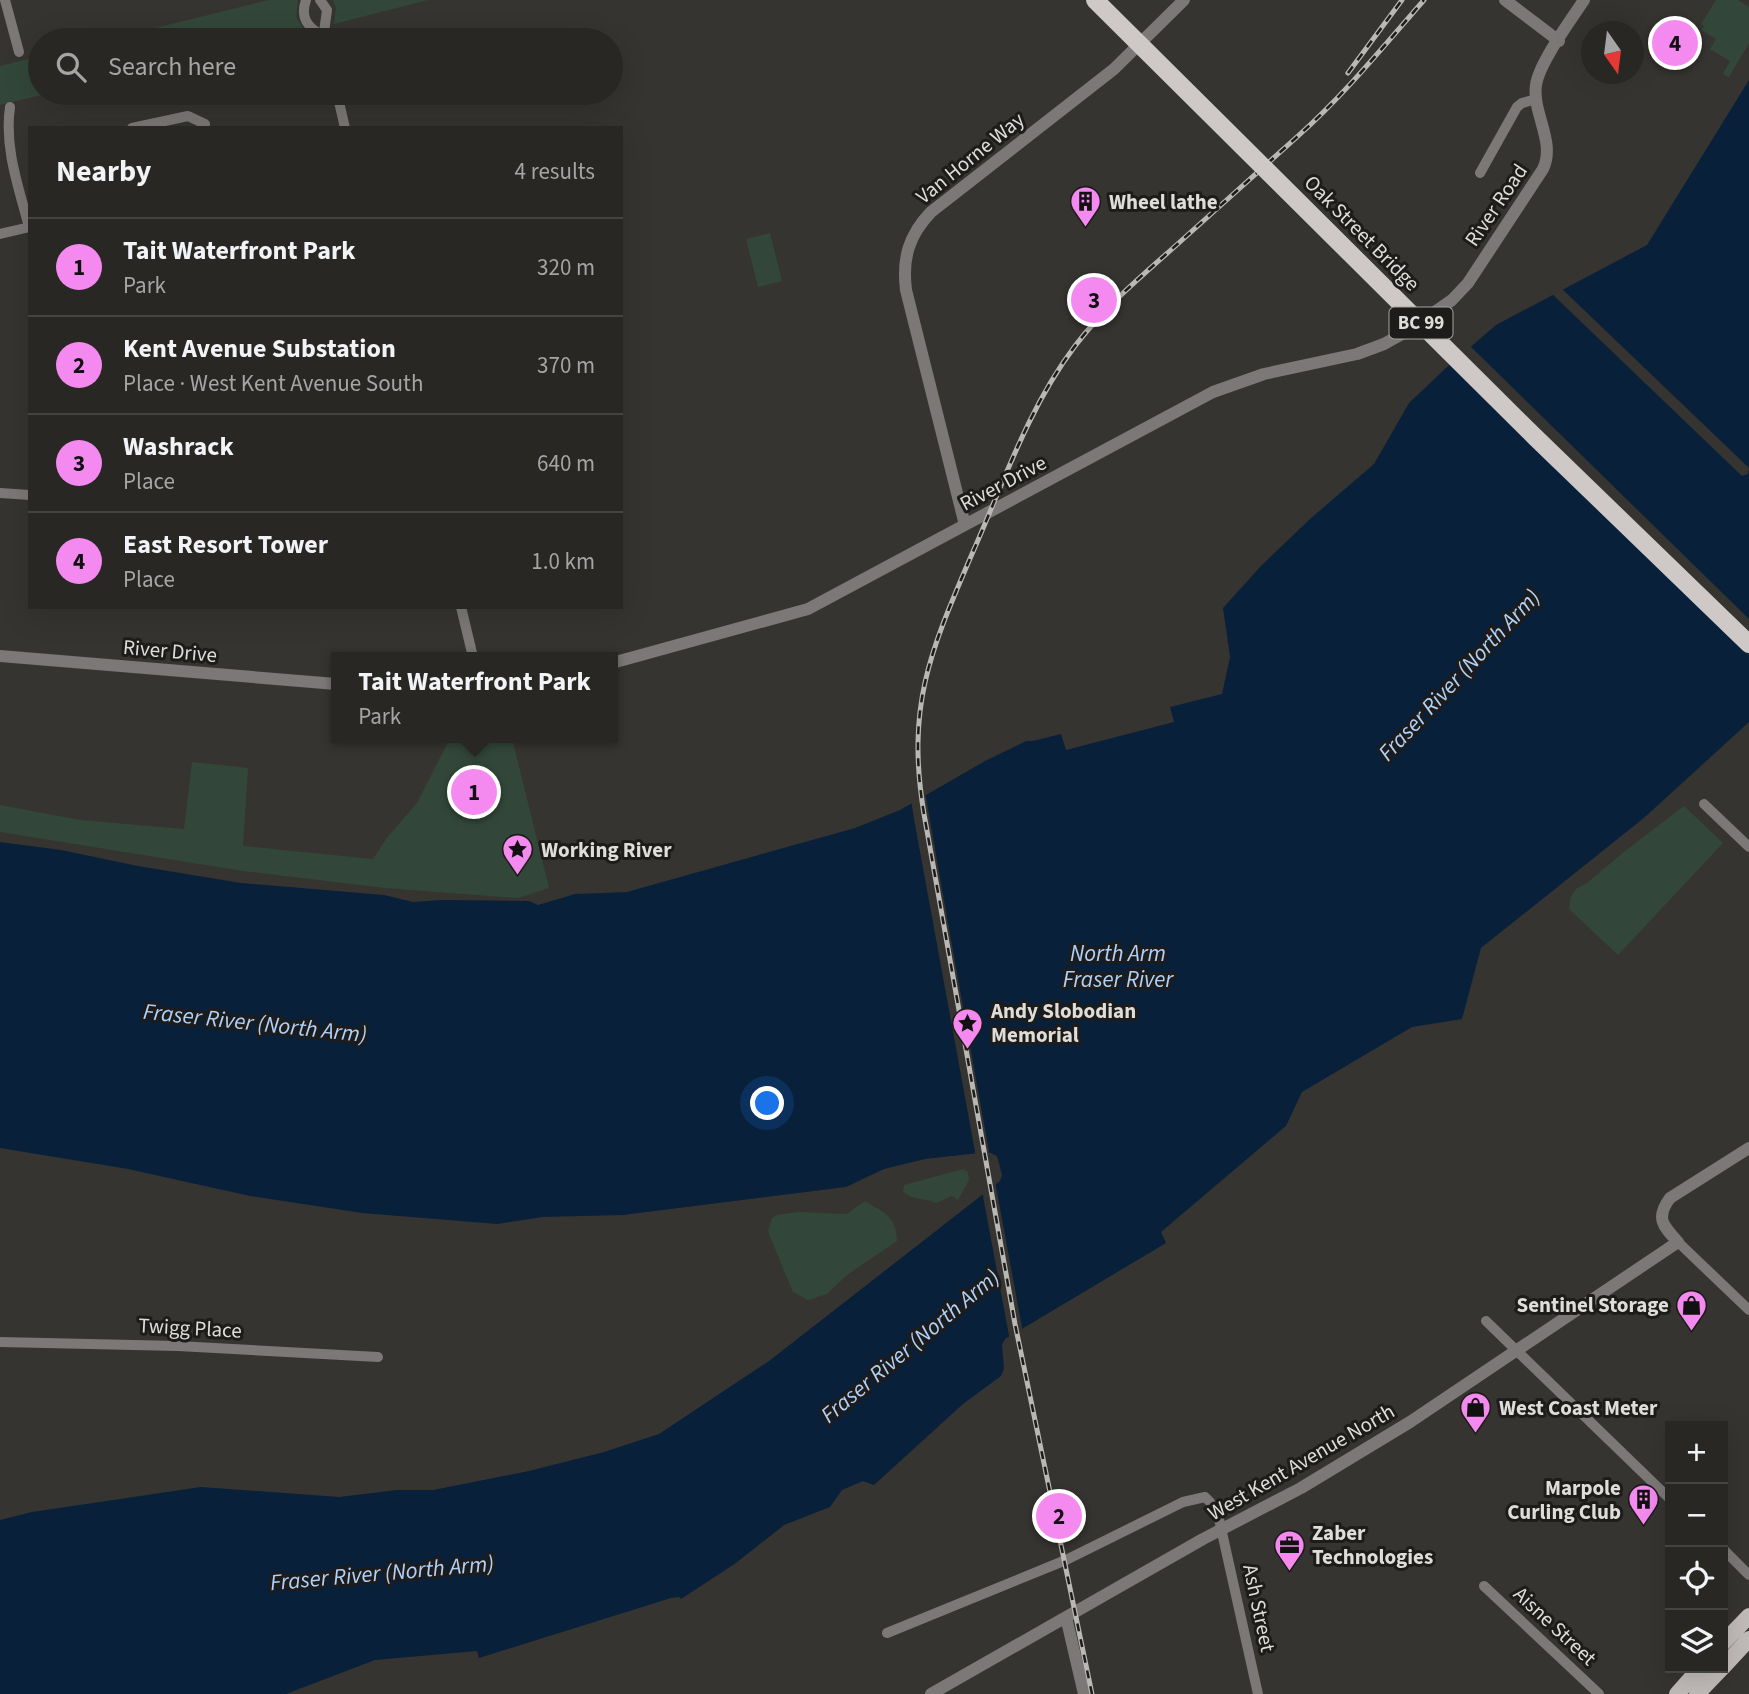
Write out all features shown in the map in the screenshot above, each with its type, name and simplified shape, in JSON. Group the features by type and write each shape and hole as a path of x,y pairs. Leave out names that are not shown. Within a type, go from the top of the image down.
{"highway":[{"name":"Oak Street Bridge","path":"1095,0 1516,418 1749,644"},
{"name":"Oak Street Bridge","path":"1108,0 1749,631"}],"main road":[{"path":"1728,1638 1749,1616"},
{"path":"1728,1661 1749,1639"},
{"path":"1676,1694 1695,1673"},
{"path":"1697,1694 1716,1673"}],"street":[{"path":"5,0 19,52"},
{"path":"306,0 303,10 305,22 311,28"},
{"path":"320,0 327,10 324,28"},
{"name":"Van Horne Way","path":"965,525 906,290 905,257 910,241 922,221 932,212 1123,61 1184,0"},
{"path":"1505,0 1559,41"},
{"name":"River Road","path":"1409,330 1446,304 1468,283 1543,169 1548,153 1536,99 1538,77 1584,0"},
{"path":"1480,173 1517,107 1536,99"},
{"path":"340,105 345,126"},
{"path":"10,107 7,127 9,146 28,223"},
{"path":"141,126 188,116 205,124"},
{"path":"0,234 28,227"},
{"name":"River Drive","path":"618,661 808,609 1213,392 1264,374 1357,354 1384,344 1409,330"},
{"path":"0,493 28,495"},
{"path":"461,609 472,652"},
{"name":"River Drive","path":"0,656 331,684"},
{"path":"1703,804 1749,847"},
{"path":"1749,1148 1670,1198 1661,1217 1678,1242 1749,1310"},
{"name":"West Kent Avenue North","path":"931,1694 1301,1488 1399,1429 1678,1242"},
{"path":"1486,1321 1515,1352 1665,1494"},
{"name":"Twigg Place","path":"0,1342 178,1346 378,1357"},
{"name":"Ash Street","path":"887,1633 1066,1560 1183,1502 1205,1497 1219,1519 1222,1530 1258,1694"},
{"path":"1728,1554 1749,1574"},
{"name":"Aisne Street","path":"1484,1586 1599,1694"},
{"path":"1066,1617 1084,1694"}],"green space":[{"path":"269,0 298,0 296,17 303,28 155,28"},
{"path":"333,0 428,0 334,24 336,8"},
{"path":"1716,0 1738,0 1749,7 1749,43 1729,77 1723,74 1730,61 1710,49 1716,39 1701,30 1704,26 1701,24"},
{"path":"28,59 28,98 0,105 0,66"},
{"path":"770,233 782,281 758,287 746,239"},
{"path":"447,743 513,743 549,888 518,898 385,888 243,871 0,832 0,805 80,820 184,829 192,762 248,768 243,846 373,859 386,839 417,803"},
{"path":"1684,806 1723,843 1618,955 1569,909 1571,896 1576,889"},
{"path":"963,1169 968,1172 969,1180 958,1200 952,1196 936,1203 911,1197 903,1192 904,1185"},
{"path":"865,1201 884,1212 892,1221 897,1241 847,1275 827,1294 808,1300 793,1292 768,1232 772,1218 798,1212 847,1214"}],"water":[{"name":"North Arm Fraser River","path":"1749,80 1749,722 1645,817 1481,948 1462,1019 1412,1027 1302,1092 1286,1126 1161,1232 1166,1243 1005,1339 1002,1345 1004,1369 1001,1376 963,1404 874,1485 863,1481 842,1490 830,1507 784,1525 736,1563 681,1599 671,1598 479,1658 477,1651 375,1660 286,1694 0,1694 0,1520 32,1512 201,1487 339,1497 397,1490 433,1490 529,1471 604,1452 659,1434 769,1361 1000,1181 1002,1175 997,1156 988,1152 925,1159 884,1169 846,1187 623,1215 543,1217 497,1224 362,1213 250,1196 128,1169 0,1148 0,842 61,850 241,883 384,895 413,902 529,901 538,905 575,894 627,892 855,828 900,810 985,761 1026,741 1061,734 1066,750 1174,722 1170,707 1222,694 1230,657 1223,608 1261,566 1310,519 1374,464 1409,403 1496,325 1647,245"}],"pier":[{"path":"1560,287 1749,468 1748,474 1742,476 1550,292"},
{"path":"1468,344 1749,619 1749,655 1448,361"},
{"path":"925,792 990,1157 976,1157 914,819 911,800"},
{"path":"995,1181 1023,1333 1010,1341 982,1191"}],"railway":[{"path":"1348,73 1402,0"},
{"path":"1092,1694 1015,1324 924,814 918,742 925,680 944,621 1018,447 1043,395 1075,346 1121,295 1315,120 1424,0"}],"place":[{"name":"East Resort Tower","path":"1675,43"},
{"name":"Wheel lathe","path":"1086,229"},
{"name":"Washrack","path":"1094,300"},
{"name":"Tait Waterfront Park","path":"474,792"},
{"name":"Working River","path":"518,877"},
{"name":"Andy Slobodian Memorial","path":"968,1050"},
{"name":"Sentinel Storage","path":"1692,1332"},
{"name":"West Coast Meter","path":"1476,1435"},
{"name":"Kent Avenue Substation","path":"1059,1516"},
{"name":"Marpole Curling Club","path":"1644,1527"},
{"name":"Zaber Technologies","path":"1289,1572"}],"water label":[{"name":"Fraser River (North Arm)","path":"1459,675"},
{"name":"Fraser River (North Arm)","path":"255,1023"},
{"name":"Fraser River (North Arm)","path":"910,1346"},
{"name":"Fraser River (North Arm)","path":"382,1573"}]}
